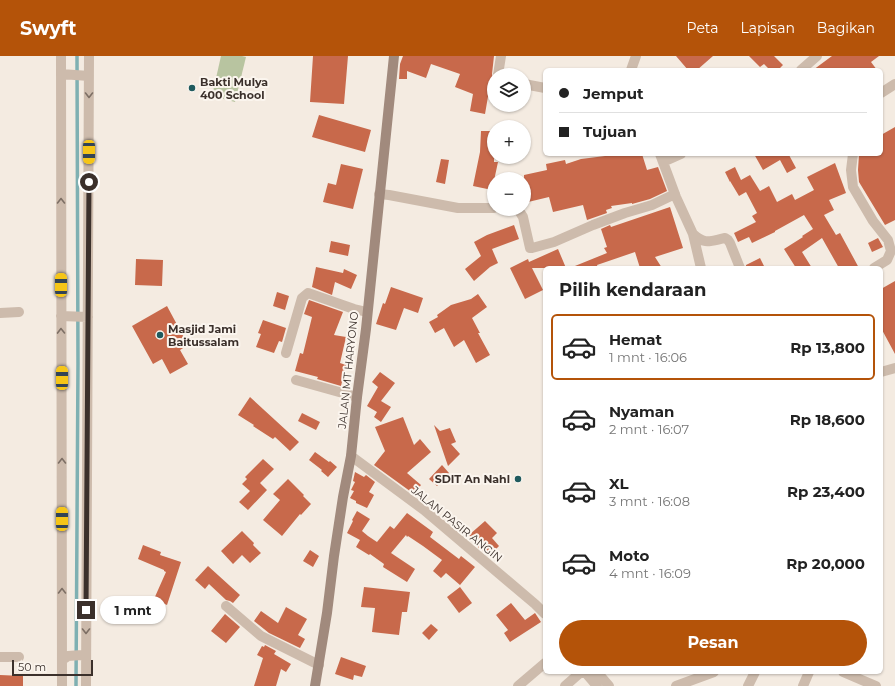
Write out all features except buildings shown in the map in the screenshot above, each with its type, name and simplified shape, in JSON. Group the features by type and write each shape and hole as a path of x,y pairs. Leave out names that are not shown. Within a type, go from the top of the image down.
{"main road":[{"name":"JALAN MT HARYONO","path":"315,686 343,497 351,456 394,56"}],"street":[{"path":"61,56 64,75 65,316 62,362 65,658 62,686"},
{"path":"86,686 84,656 85,317 89,56"},
{"path":"499,68 501,56"},
{"path":"632,68 636,56"},
{"path":"803,68 817,56"},
{"path":"64,75 88,76"},
{"path":"883,92 895,84"},
{"path":"531,85 543,88"},
{"path":"853,156 851,170 853,187 874,221 888,240 891,251 887,260 877,266"},
{"path":"662,158 675,194 693,234 701,266"},
{"path":"379,194 458,208 487,208"},
{"path":"522,216 530,248 532,248 554,242 593,225 652,205 675,194"},
{"path":"693,234 699,240 706,242 725,238 728,240 739,266"},
{"path":"286,353 302,298 308,293 367,312"},
{"path":"0,313 19,312"},
{"path":"65,316 85,317"},
{"path":"296,380 357,397"},
{"name":"JALAN PASIR ANGIN","path":"351,456 424,510 543,612"},
{"path":"226,606 261,636 318,665"},
{"path":"65,658 84,656"},
{"path":"0,657 19,657"},
{"path":"518,686 543,665"},
{"path":"566,686 579,674"},
{"path":"587,674 598,686"},
{"path":"599,674 609,686"},
{"path":"676,686 709,674"},
{"path":"748,686 753,674"},
{"path":"803,686 808,674"},
{"path":"846,674 863,684 876,686"}],"green space":[{"path":"221,56 246,57 235,102 212,96"}],"waterway":[{"path":"76,686 78,363 77,56"}],"place":[{"name":"Bakti Mulya 400 School","path":"192,88"},
{"name":"Masjid Jami Baitussalam","path":"160,335"},
{"name":"SDIT An Nahl","path":"518,479"}],"route":[{"path":"86,610 89,182"}]}
